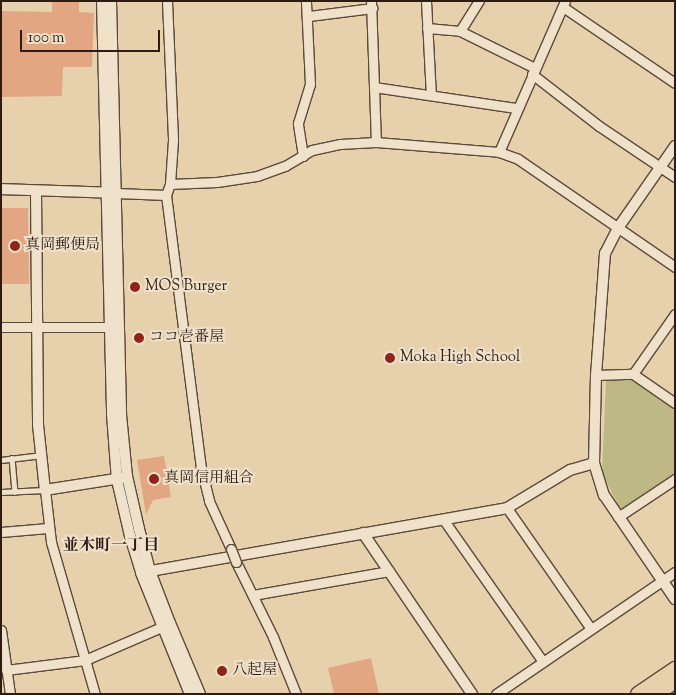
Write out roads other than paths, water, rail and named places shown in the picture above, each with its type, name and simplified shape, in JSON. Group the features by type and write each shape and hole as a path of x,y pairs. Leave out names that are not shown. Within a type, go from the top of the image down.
{"main road":[{"path":"638,694 675,669"},
{"path":"657,694 675,681"}],"street":[{"path":"102,1 112,193 122,478"},
{"path":"111,1 112,193 110,327 112,414 122,478 138,529 146,572 190,694"},
{"path":"167,1 174,140 170,184 166,195 201,468 210,501 230,549 274,638 296,694"},
{"path":"302,156 298,123 310,84 309,16 306,1"},
{"path":"426,1 430,95"},
{"path":"460,31 479,1"},
{"path":"499,152 564,3 675,83"},
{"path":"309,16 372,5 376,142"},
{"path":"427,28 460,31 533,71 599,126 675,177"},
{"path":"374,87 517,108"},
{"path":"170,184 217,182 257,176 285,166 312,150 340,144 376,142 499,152 518,159 675,267"},
{"path":"675,146 608,245 603,265 596,375 594,463 604,495 675,599"},
{"path":"1,189 166,195"},
{"path":"36,191 36,327 40,455 48,528 95,694"},
{"path":"633,374 675,314"},
{"path":"1,326 110,327"},
{"path":"596,375 633,374 675,403"},
{"path":"146,572 507,508 570,470 594,463"},
{"path":"45,490 122,478"},
{"path":"618,517 675,479"},
{"path":"507,508 591,629"},
{"path":"443,519 543,662"},
{"path":"1,532 48,528"},
{"path":"363,533 472,694"},
{"path":"253,595 390,571"},
{"path":"496,694 675,572"},
{"path":"6,670 86,660 165,625"},
{"path":"165,625 200,694"},
{"path":"1,630 10,694"}],"lane":[{"path":"1,460 40,455"},
{"path":"12,458 15,492"},
{"path":"1,492 45,490"}],"place":[{"name":"真岡郵便局","path":"15,246"},
{"name":"MOS Burger","path":"135,287"},
{"name":"ココ壱番屋","path":"139,338"},
{"name":"Moka High School","path":"390,358"},
{"name":"真岡信用組合","path":"154,479"},
{"name":"八起屋","path":"222,671"}],"district":[{"name":"並木町一丁目","path":"111,547"}]}
